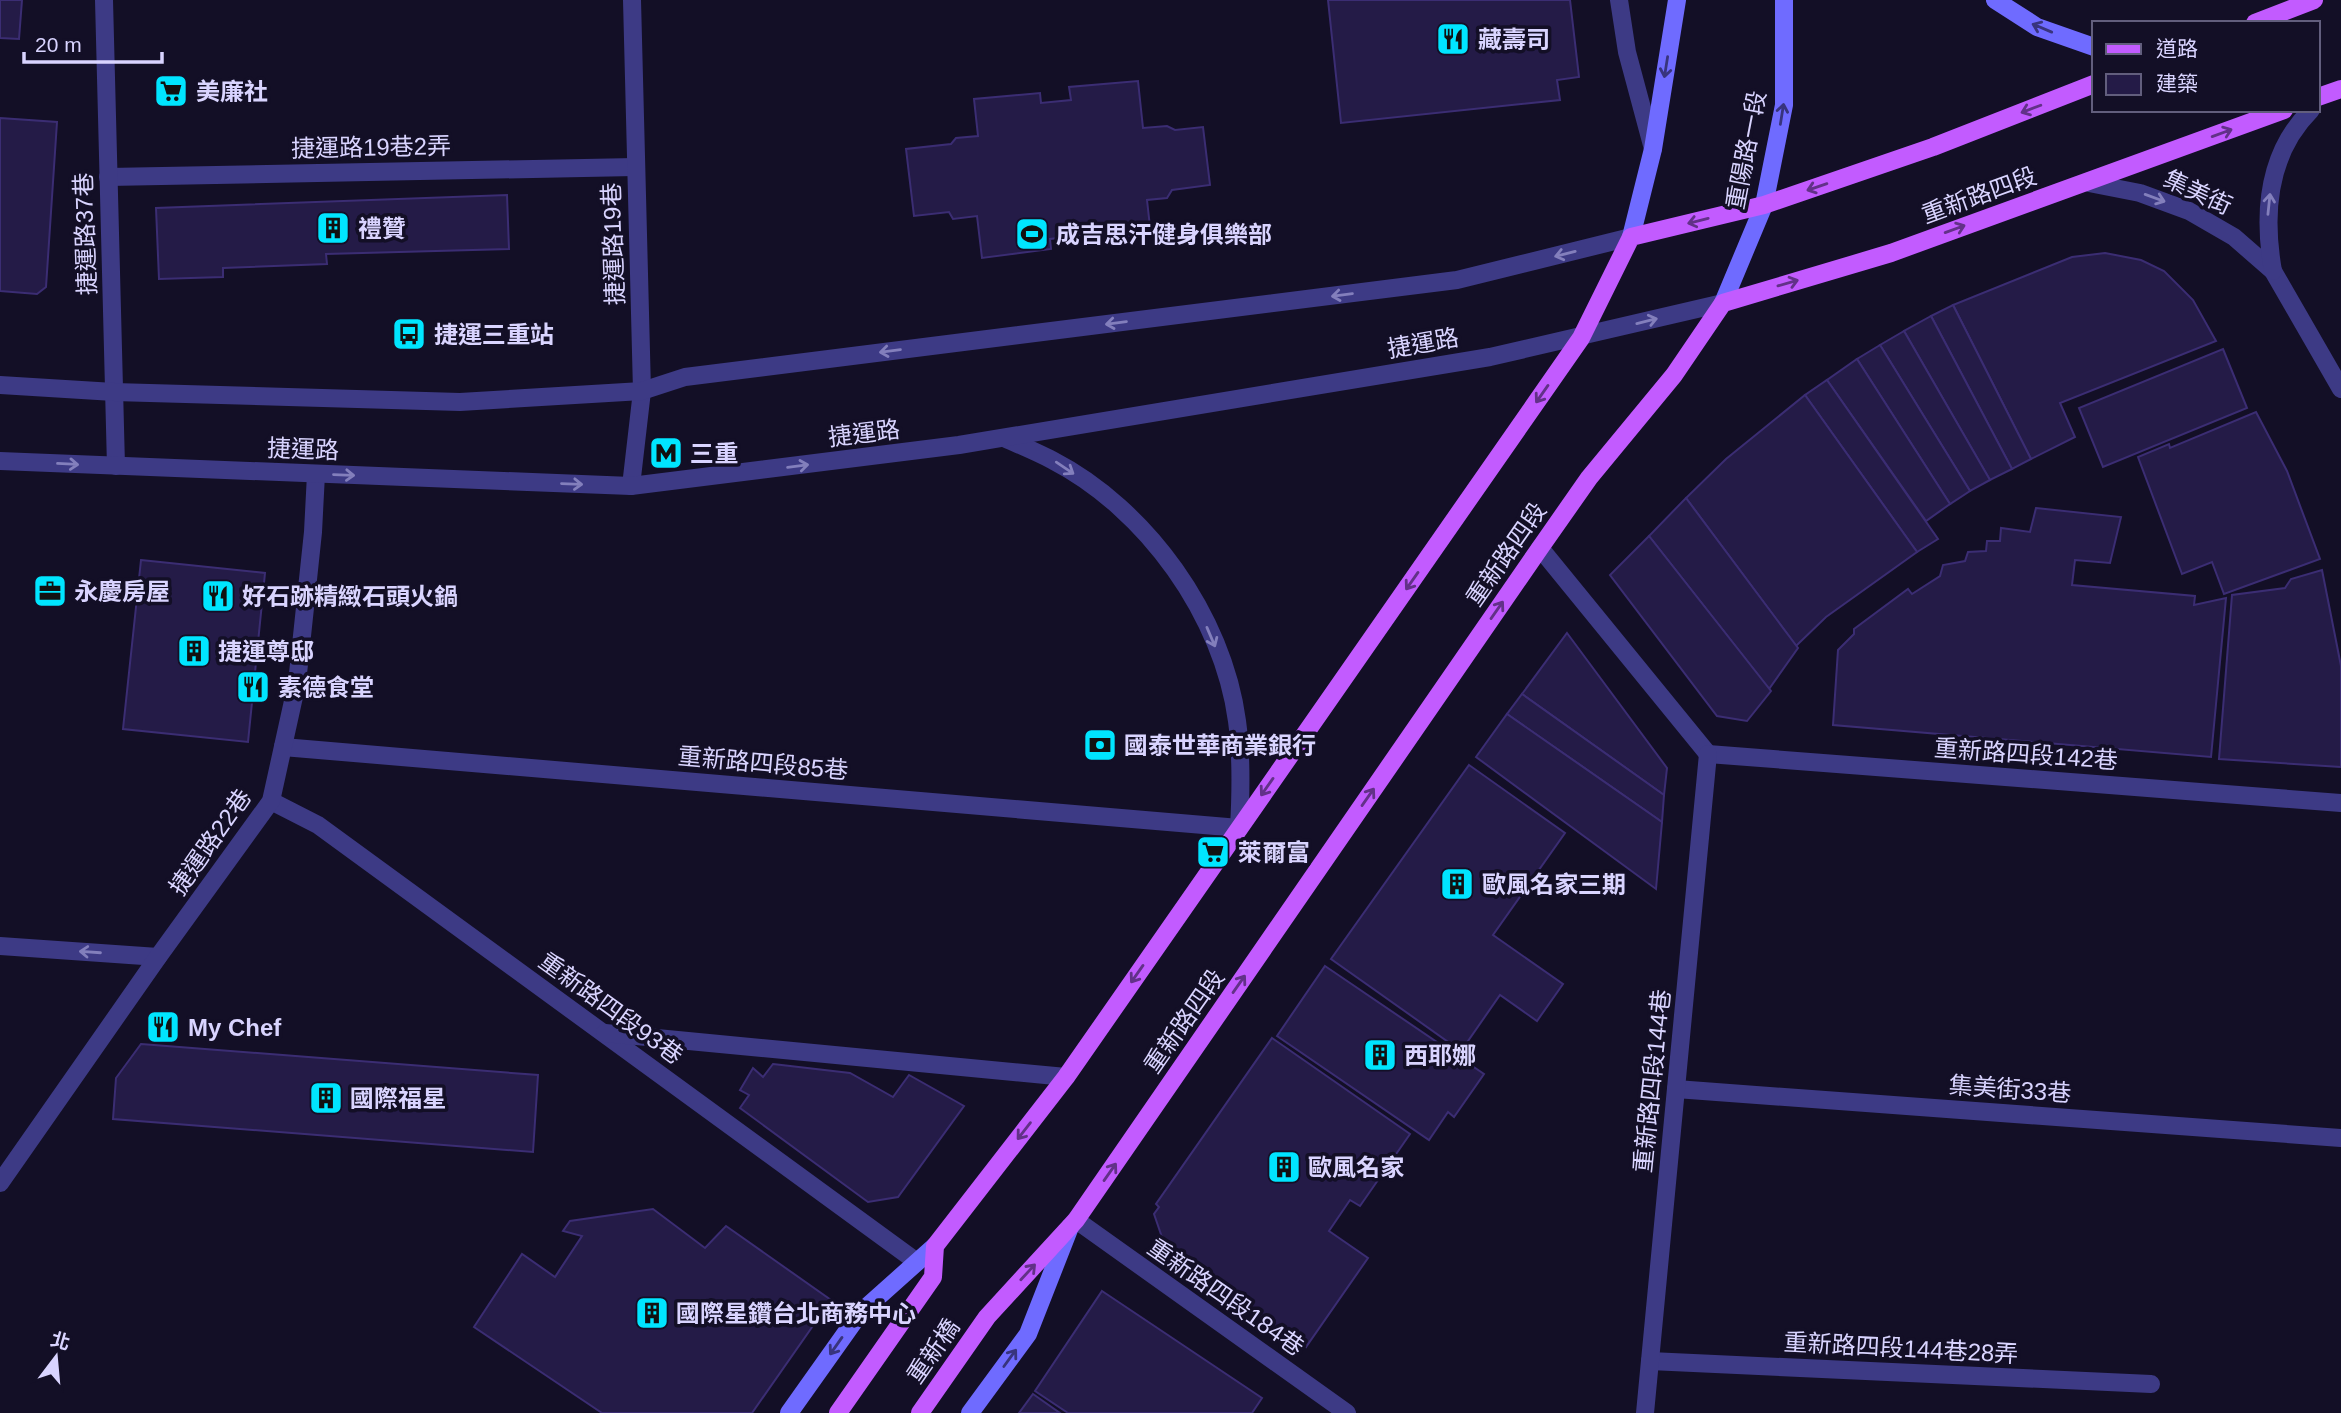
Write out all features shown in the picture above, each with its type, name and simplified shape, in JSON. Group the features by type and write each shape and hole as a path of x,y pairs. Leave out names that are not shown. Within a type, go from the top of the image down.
{"main road":[{"path":"789,1413 860,1313 935,1246 1066,1077 1581,338 1632,237 1653,149 1677,0"},
{"name":"重陽路一段","path":"1723,303 1764,205 1784,106 1784,0"},
{"path":"1994,0 2036,27 2092,46"},
{"path":"2260,21 2314,0"},
{"path":"1632,237 1764,205 1933,147 2092,86"},
{"name":"重新路四段","path":"987,1317 1073,1223 1539,548 1589,478 1674,375 1723,303 1891,253 2279,112"},
{"path":"970,1413 1028,1334 1073,1223"},
{"name":"重新橋","path":"838,1413 933,1277 935,1246"},
{"name":"重新橋","path":"920,1413 987,1317"}],"street":[{"name":"捷運路37巷","path":"104,0 116,466"},
{"name":"捷運路19巷","path":"631,486 642,391 632,0"},
{"path":"1619,0 1627,52 1653,149"},
{"name":"集美街","path":"2309,112 2286,143 2273,173 2267,206 2267,239 2273,271 2341,390"},
{"name":"捷運路19巷2弄","path":"108,177 635,167"},
{"name":"集美街","path":"2089,183 2140,192 2189,211 2234,237 2273,271"},
{"name":"捷運路","path":"0,385 114,393 460,402 642,391 685,377 1457,280 1632,237"},
{"name":"捷運路","path":"0,461 631,486 1004,438 1490,357 1723,303"},
{"path":"1004,438 1054,461 1099,491 1140,528 1182,581 1202,616 1224,666 1237,719 1241,773 1239,828"},
{"name":"捷運路22巷","path":"0,1183 271,801 297,683 313,532 316,474"},
{"path":"1539,548 1708,754"},
{"name":"重新路四段85巷","path":"283,747 1239,828"},
{"name":"重新路四段142巷","path":"1708,754 2341,803"},
{"name":"重新路四段144巷","path":"1645,1413 1708,754"},
{"name":"重新路四段93巷","path":"271,801 318,825 917,1262"},
{"path":"0,946 158,957"},
{"path":"605,1033 1066,1077"},
{"name":"集美街33巷","path":"1676,1089 2341,1138"},
{"name":"重新路四段184巷","path":"1073,1223 1347,1413"},
{"name":"重新路四段144巷28弄","path":"1650,1361 2151,1384"}],"building":[{"path":"0,0 22,0 19,39 0,38"},
{"name":"藏壽司","path":"1328,0 1570,0 1579,77 1557,80 1560,100 1341,123"},
{"path":"1138,81 1143,128 1167,126 1175,130 1203,127 1210,185 1172,190 1167,198 1147,200 1151,236 1085,245 1085,235 1050,239 1051,249 982,258 977,216 953,219 949,212 914,216 906,149 951,144 956,138 978,136 974,99 1040,93 1041,103 1071,100 1069,87"},
{"path":"0,118 57,122 46,287 37,294 0,291"},
{"name":"禮贊","path":"507,195 509,249 326,254 327,264 223,268 223,277 159,279 156,208"},
{"path":"2105,253 2141,260 2164,271 2193,300 2216,341 2060,403 2075,437 2031,459 1953,305 2072,257"},
{"path":"1953,305 2031,459 2012,469 1931,316"},
{"path":"1931,316 2012,469 1990,480 1904,331"},
{"path":"1904,331 1990,480 1970,491 1880,345"},
{"path":"1880,345 1970,491 1950,504 1857,359"},
{"path":"2223,349 2247,408 2103,467 2079,408"},
{"path":"1857,359 1950,504 1926,521 1827,380"},
{"path":"1827,380 1938,539 1917,552 1805,395"},
{"path":"1805,395 1917,552 1826,617 1796,646 1686,498 1726,459"},
{"path":"2256,412 2287,471 2320,559 2224,594 2212,562 2182,574 2138,457 2169,444 2170,448"},
{"path":"1686,498 1798,648 1769,689 1649,536"},
{"path":"2036,508 2121,517 2110,563 2075,560 2072,585 2195,596 2194,605 2226,598 2211,757 1833,725 1838,650 1854,634 1854,629 1908,589 1912,594 1940,576 1943,565 1965,561 1968,552 1986,551 1987,541 2000,541 2001,528 2030,532"},
{"path":"1649,536 1771,691 1747,721 1717,716 1610,575"},
{"name":"捷運尊邸","path":"141,560 265,573 248,742 123,729"},
{"path":"2322,570 2341,666 2341,767 2219,759 2232,595 2285,588 2291,579"},
{"path":"1567,633 1667,768 1664,795 1522,694"},
{"path":"1522,694 1664,795 1662,822 1507,714"},
{"path":"1507,714 1662,822 1656,889 1476,757"},
{"name":"歐風名家三期","path":"1469,765 1565,833 1493,935 1563,984 1537,1021 1500,995 1461,1051 1331,959"},
{"name":"西耶娜","path":"1325,966 1484,1074 1454,1117 1448,1112 1429,1140 1277,1036"},
{"name":"歐風名家","path":"1272,1038 1410,1134 1360,1206 1350,1200 1329,1231 1368,1258 1306,1347 1169,1253 1172,1250 1165,1246 1154,1214 1159,1207 1156,1204"},
{"name":"國際福星","path":"141,1044 538,1075 533,1152 113,1119 116,1078"},
{"path":"773,1064 850,1073 893,1097 909,1075 964,1106 898,1197 868,1202 740,1108 749,1095 740,1090 753,1068 763,1077"},
{"name":"國際星鑽台北商務中心","path":"653,1209 705,1248 726,1226 831,1300 752,1413 602,1413 474,1327 522,1254 555,1277 582,1236 563,1231 570,1221"},
{"path":"1102,1291 1262,1398 1252,1413 1068,1413 1035,1391"},
{"path":"1033,1394 1060,1413 1019,1413"}],"place":[{"name":"藏壽司","path":"1453,39"},
{"name":"美廉社","path":"171,91"},
{"name":"禮贊","path":"333,228"},
{"name":"成吉思汗健身俱樂部","path":"1032,234"},
{"name":"捷運三重站","path":"409,334"},
{"name":"三重","path":"666,453"},
{"name":"永慶房屋","path":"50,591"},
{"name":"好石跡精緻石頭火鍋","path":"218,596"},
{"name":"捷運尊邸","path":"194,651"},
{"name":"素德食堂","path":"253,687"},
{"name":"國泰世華商業銀行","path":"1100,745"},
{"name":"萊爾富","path":"1213,852"},
{"name":"歐風名家三期","path":"1457,884"},
{"name":"My Chef","path":"163,1027"},
{"name":"西耶娜","path":"1380,1055"},
{"name":"國際福星","path":"326,1098"},
{"name":"歐風名家","path":"1284,1167"},
{"name":"國際星鑽台北商務中心","path":"652,1313"}]}
